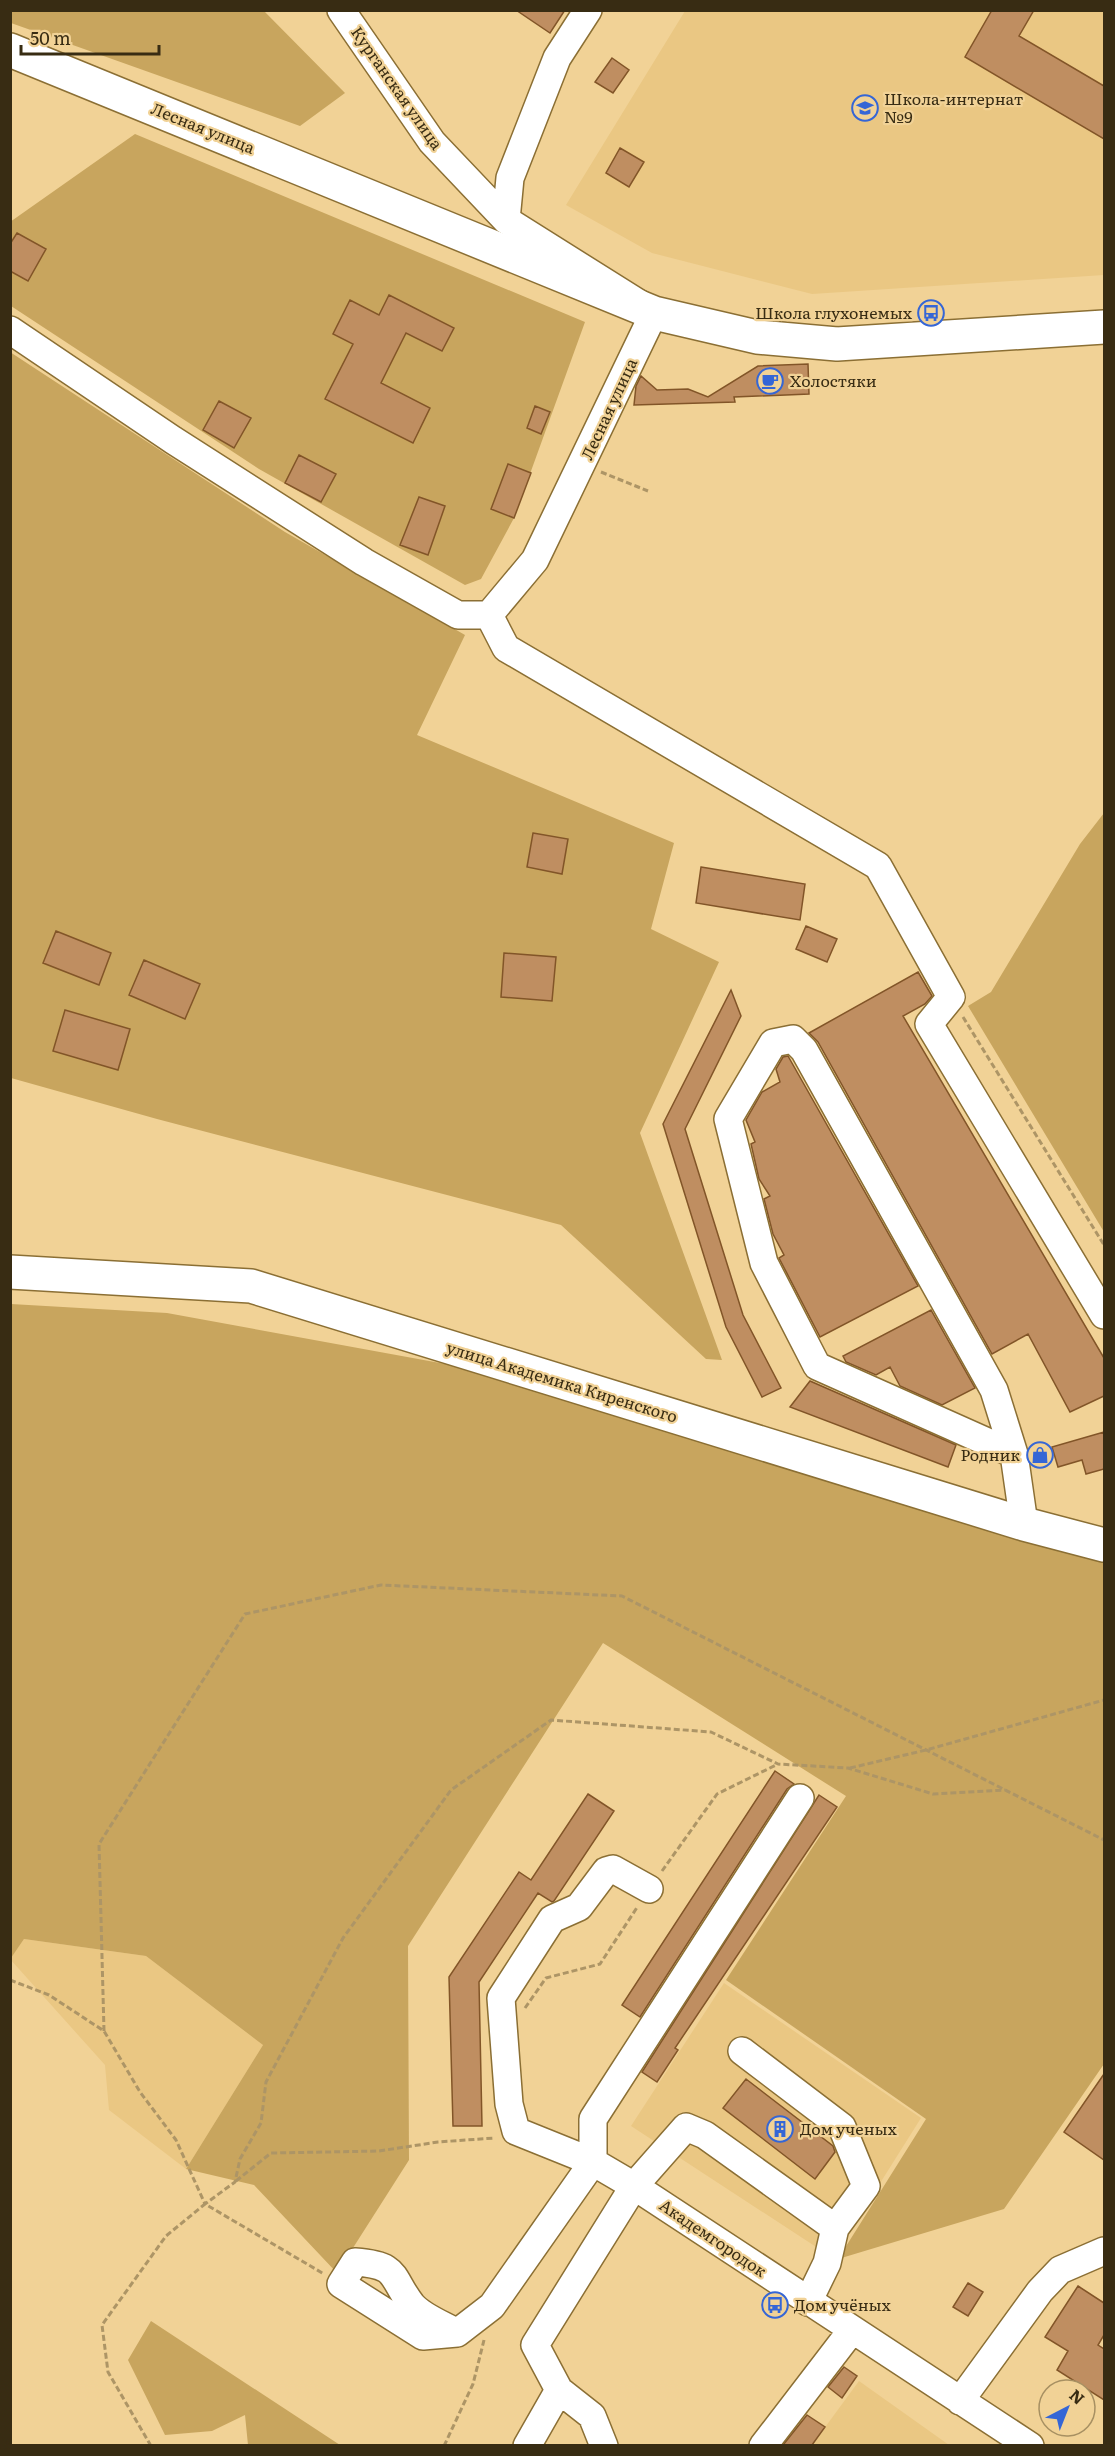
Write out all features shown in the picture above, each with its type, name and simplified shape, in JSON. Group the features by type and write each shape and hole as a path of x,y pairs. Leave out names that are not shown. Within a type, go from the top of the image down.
{"main road":[{"name":"Лесная улица","path":"10,50 654,313"},
{"path":"654,313 757,337 837,344 1104,327"},
{"name":"улица Академика Киренского","path":"10,1272 251,1286 1024,1524 1104,1545"}],"street":[{"name":"Курганская улица","path":"341,10 432,142 506,220 654,313"},
{"path":"506,220 510,178 557,58 588,10"},
{"name":"Лесная улица","path":"489,615 535,560 584,463 654,313"},
{"path":"10,330 173,440 364,562 458,615 489,615 507,648 878,866 951,997 929,1024 1104,1315"},
{"path":"1014,1454 817,1366 764,1263 728,1119 773,1043 793,1039 804,1050 994,1390 1014,1454 1024,1524"},
{"path":"457,2333 413,2306 396,2276 374,2263 355,2262 341,2284 423,2336 457,2333 492,2306 593,2162 593,2119 800,1798"},
{"path":"516,2131 509,2104 501,1998 552,1919 579,1907 606,1871 613,1869 649,1888"},
{"path":"742,2051 842,2127 866,2186 835,2228 827,2263 808,2302"},
{"path":"604,2445 592,2416 559,2390 535,2345 634,2186 686,2127 705,2135 835,2228"},
{"name":"Академгородок","path":"516,2131 593,2162 634,2186 808,2302 1030,2445"},
{"path":"960,2401 1040,2291 1060,2270 1103,2255"},
{"path":"763,2445 852,2330"},
{"path":"527,2445 559,2390"}],"path":[{"path":"584,463 648,491"},
{"path":"951,997 1104,1245"},
{"path":"104,2031 99,1844 245,1614 381,1585 622,1596 1104,1840"},
{"path":"848,1768 926,1750 1104,1700"},
{"path":"235,2182 240,2159 261,2122 266,2082 337,1948 451,1790 551,1719 711,1732 778,1764 848,1768 933,1794 1005,1790"},
{"path":"522,2012 546,1978 600,1964 649,1888 717,1794 778,1764"},
{"path":"10,1980 49,1995 104,2031 140,2092 176,2140 206,2204 341,2284"},
{"path":"151,2445 108,2372 102,2325 166,2236 271,2153 379,2151 438,2142 501,2138 516,2131"},
{"path":"444,2445 473,2384 492,2306"}],"shaded area":[{"path":"11,10 264,11 345,93 300,126 11,23"},
{"name":"Школа-интернат №9","path":"685,11 1104,11 1104,275 812,294 652,253 566,205"},
{"path":"135,134 585,322 514,518 481,579 465,585 259,469 11,306 10,222"},
{"path":"10,352 285,532 465,635 417,735 674,843 651,929 719,962 640,1133 722,1360 706,1359 561,1225 157,1119 11,1078"},
{"path":"1104,813 1104,1232 968,1006 991,992 1080,844"},
{"path":"11,1304 167,1313 451,1365 922,1503 1104,1562 1104,2064 1004,2209 838,2259 926,2119 726,1980 846,1796 603,1643 408,1946 409,2160 337,2273 254,2185 186,2169 263,2045 146,1956 24,1939 11,1958"},
{"path":"24,1939 146,1956 263,2045 186,2169 109,2110 105,2065 10,1959"},
{"path":"724,1983 921,2118 833,2258 631,2126"},
{"path":"151,2321 340,2445 248,2445 245,2415 212,2431 165,2435 128,2360"},
{"path":"859,2381 949,2445 812,2445"}],"building":[{"path":"516,10 565,10 550,33"},
{"path":"992,10 1034,10 1019,36 1104,86 1104,139 965,57"},
{"path":"612,58 629,70 613,93 595,82"},
{"path":"620,148 644,162 629,187 606,173"},
{"path":"17,233 46,249 28,281 10,271 10,244"},
{"path":"389,295 454,328 442,351 406,333 381,383 430,408 413,443 325,399 353,344 333,334 350,300 379,315"},
{"path":"808,364 809,394 734,397 735,402 634,405 636,386 641,376 657,390 688,389 708,397 758,366"},
{"path":"219,401 251,418 234,448 203,430"},
{"path":"535,406 550,412 541,434 527,428"},
{"path":"299,455 336,474 321,502 285,483"},
{"path":"508,464 531,473 514,518 491,509"},
{"path":"419,497 445,506 428,555 400,545"},
{"path":"533,833 568,839 562,874 527,867"},
{"path":"701,867 805,884 800,920 696,903"},
{"path":"806,926 837,939 827,962 796,949"},
{"path":"56,931 111,953 99,985 43,963"},
{"path":"504,953 556,957 552,1001 501,997"},
{"path":"144,960 200,984 185,1019 129,995"},
{"path":"918,972 932,996 925,1004 903,1016 1104,1358 1104,1396 1070,1412 1028,1334 992,1354 818,1042 809,1033"},
{"path":"731,990 741,1016 685,1129 743,1315 781,1388 762,1397 726,1327 663,1124"},
{"path":"65,1010 130,1029 118,1070 53,1051"},
{"path":"788,1056 918,1286 820,1337 779,1258 784,1255 773,1234 764,1199 770,1196 759,1179 751,1144 755,1142 746,1120 762,1092 780,1082 776,1069 783,1057"},
{"path":"931,1310 975,1388 942,1405 900,1386 890,1367 876,1375 846,1362 843,1356"},
{"path":"810,1381 956,1445 948,1467 790,1407"},
{"path":"1104,1432 1104,1469 1086,1474 1082,1460 1058,1467 1052,1447"},
{"path":"775,1771 794,1784 787,1789 640,2017 622,2005"},
{"path":"588,1794 614,1811 554,1901 538,1893 479,1982 482,2126 453,2126 449,1977 519,1872 531,1880"},
{"path":"819,1795 837,1807 675,2048 678,2050 657,2082 642,2072"},
{"path":"1104,2074 1104,2160 1064,2132"},
{"name":"Дом ученых","path":"746,2079 833,2146 835,2152 815,2179 723,2108"},
{"path":"968,2283 983,2292 968,2316 953,2307"},
{"path":"1078,2286 1104,2303 1104,2335 1098,2345 1104,2349 1104,2400 1097,2396 1097,2378 1070,2378 1057,2370 1068,2351 1045,2337"},
{"path":"844,2367 857,2376 842,2398 828,2387"},
{"path":"807,2415 825,2427 812,2445 783,2445"}],"place":[{"name":"Школа-интернат №9","path":"865,108"},
{"name":"Школа глухонемых","path":"931,313"},
{"name":"Холостяки","path":"770,381"},
{"name":"Родник","path":"1040,1455"},
{"name":"Дом ученых","path":"780,2129"},
{"name":"Дом учёных","path":"775,2305"}]}
